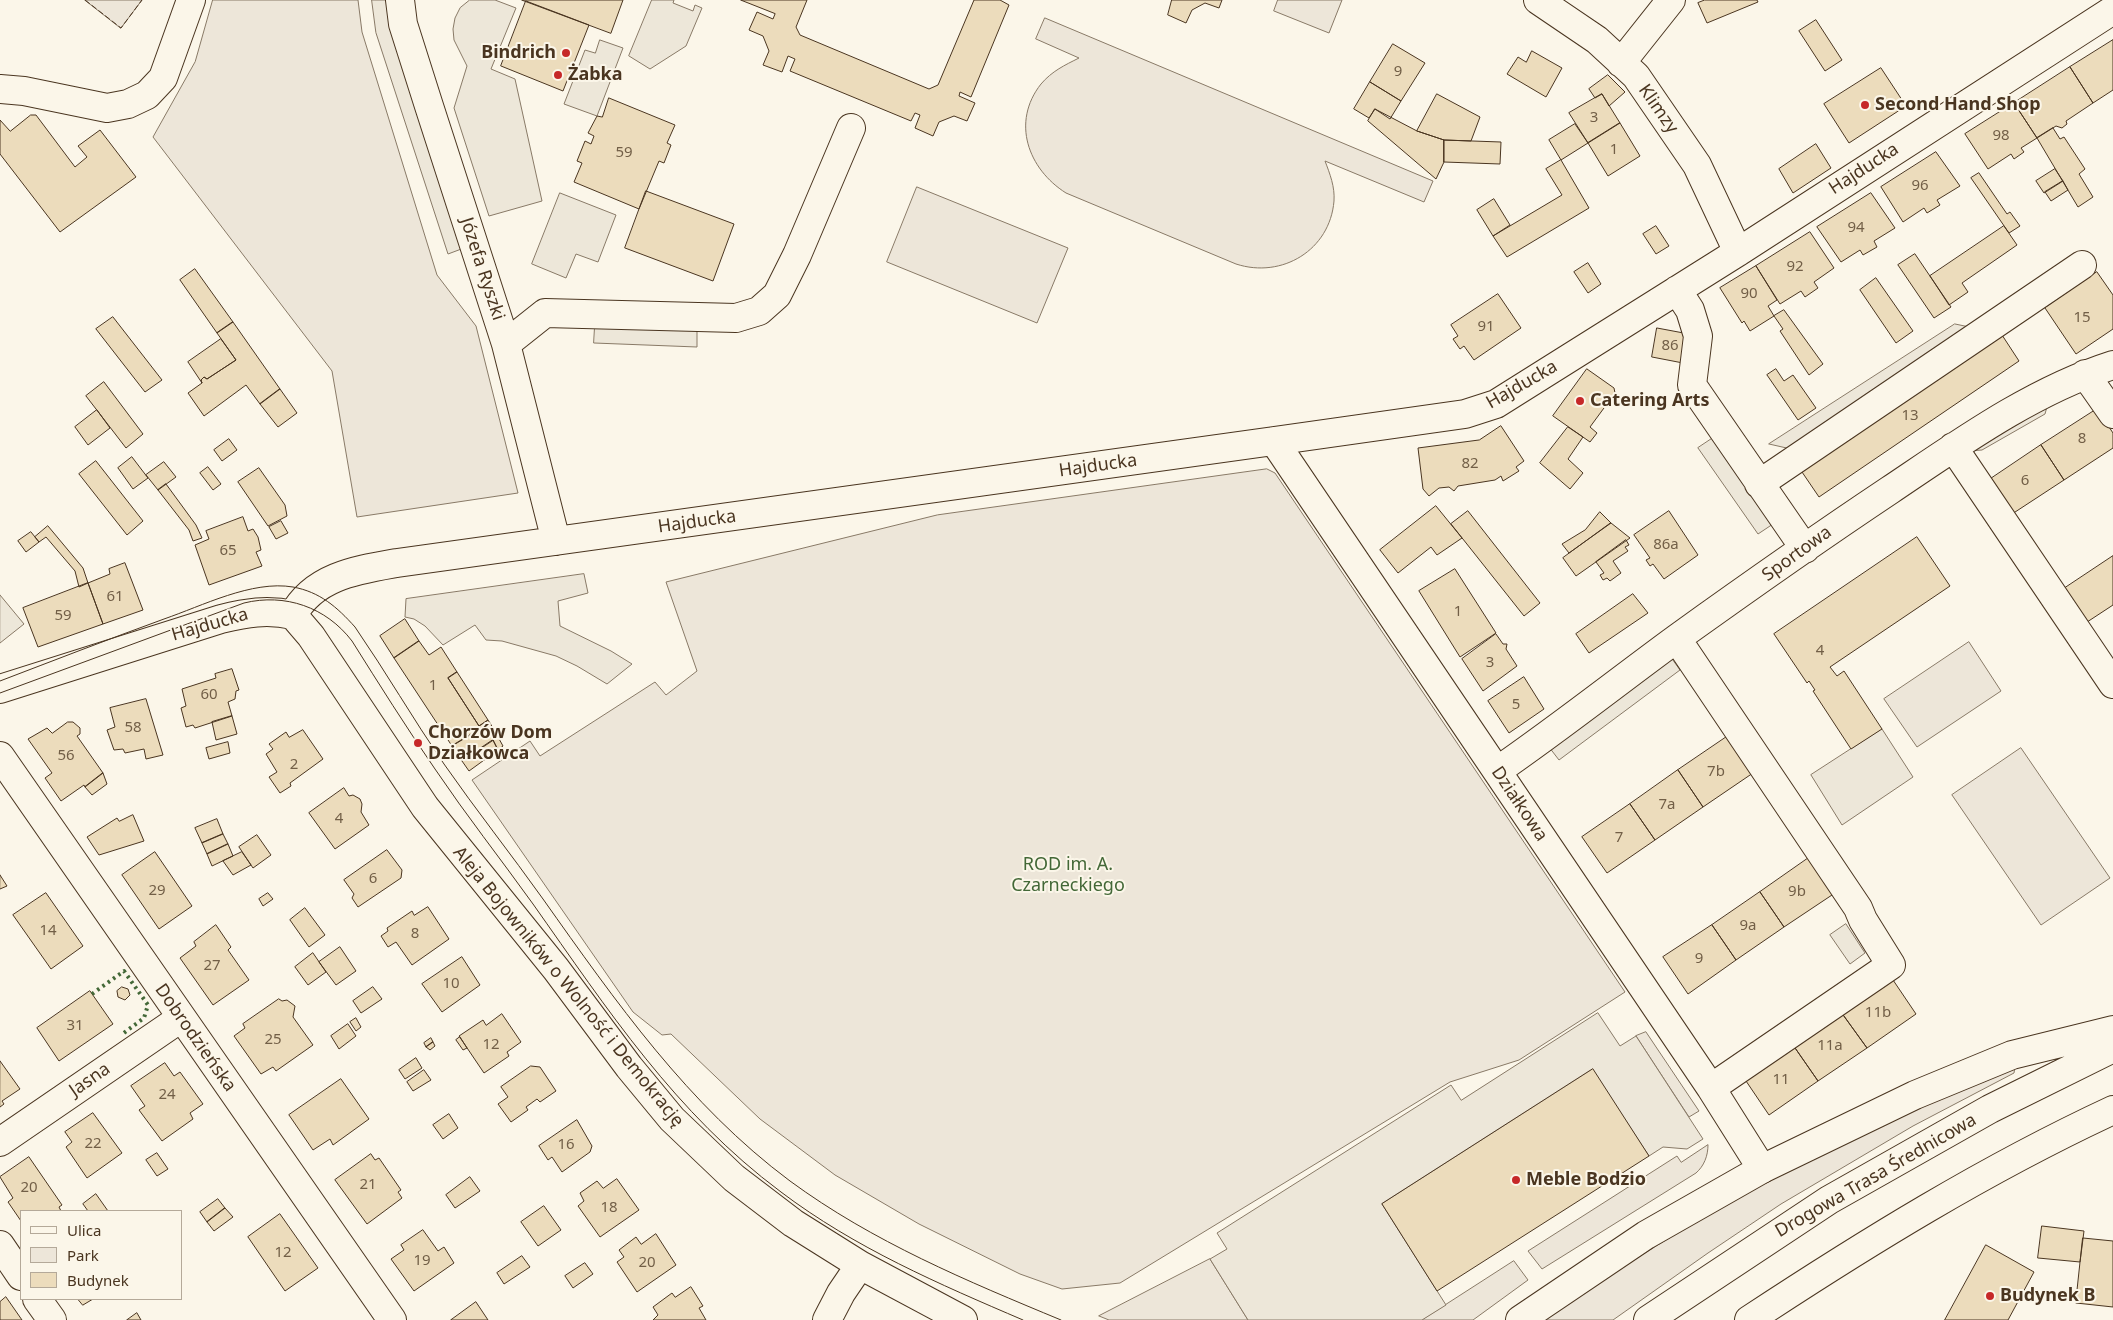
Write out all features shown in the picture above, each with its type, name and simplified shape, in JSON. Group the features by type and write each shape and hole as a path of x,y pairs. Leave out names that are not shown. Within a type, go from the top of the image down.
{"street":[{"path":"0,89 24,91 107,108 128,104 147,95 163,78 191,0"},
{"name":"Józefa Ryszki","path":"400,0 403,24 506,344 556,541"},
{"name":"Klimzy","path":"1538,0 1597,40 1636,76 1697,165 1738,252"},
{"path":"1621,62 1671,0"},
{"name":"Hajducka","path":"0,689 221,619 269,611 293,615 299,604 320,584 362,569 1465,414 1496,404 1738,252 2113,10"},
{"path":"506,344 545,313 736,318 759,311 777,295 851,128"},
{"path":"1759,484 2082,265"},
{"path":"1676,290 1690,310 1698,336 1692,385 1805,549"},
{"name":"Sportowa","path":"1497,771 1677,639 1953,447 2045,393 2085,374 2113,365"},
{"path":"2085,374 2113,414"},
{"name":"Działkowa","path":"1274,441 1711,1088 1762,1169"},
{"path":"1953,447 2113,684"},
{"name":"Aleja Bojowników o Wolność i Demokrację","path":"293,615 311,636 425,807 556,969 629,1067 666,1112 700,1147 759,1198 814,1237 860,1265 962,1320"},
{"path":"1677,639 1858,908 1862,920 1891,965 1711,1088"},
{"name":"Dobrodzieńska","path":"0,756 392,1320"},
{"name":"Jasna","path":"0,1142 181,1018"},
{"path":"1520,1320 1646,1235 1762,1169 1914,1095 2012,1054 2113,1030"},
{"name":"Drogowa Trasa Średnicowa","path":"1648,1320 1829,1200 1990,1109 2113,1048"},
{"path":"1749,1320 1860,1248 1934,1205 2024,1155 2113,1110"},
{"path":"0,1245 20,1275"},
{"path":"827,1320 837,1299 860,1265"},
{"path":"38,1300 52,1320"}],"green space":[{"path":"85,0 142,0 121,28"},
{"path":"213,0 358,0 362,32 437,275 476,326 518,493 357,517 332,371 153,137 195,62"},
{"path":"1278,0 1342,0 1329,33 1274,11"},
{"path":"1045,18 1433,181 1424,202 1325,161 1333,186 1334,201 1331,218 1323,234 1301,256 1286,264 1253,268 1236,264 1066,193 1053,183 1033,158 1028,144 1026,129 1027,114 1032,99 1041,84 1054,72 1079,58 1036,39"},
{"path":"917,187 1068,248 1037,323 887,262"},
{"name":"ROD im. A. Czarneckiego","path":"1267,469 1275,473 1625,992 1519,1060 1450,1082 1120,1283 1062,1289 1020,1274 919,1224 835,1175 760,1119 671,1034 662,1035 633,1012 472,780 530,741 540,756 655,682 666,695 697,671 666,582 937,515"},
{"path":"1969,642 2001,691 1917,747 1884,699"},
{"path":"2021,748 2110,878 2041,925 1952,795"},
{"path":"1646,1032 1699,1111 1689,1117 1636,1036"},
{"path":"2015,1067 2014,1073 1913,1126 1781,1204 1613,1320 1541,1320 1696,1221 1817,1154 1877,1125"},
{"path":"1708,1145 1705,1160 1696,1173 1542,1269 1528,1251 1677,1156 1681,1162"},
{"path":"1210,1259 1248,1320 1109,1320 1099,1316"},
{"path":"1514,1261 1528,1280 1473,1320 1422,1320"}],"shaded area":[{"path":"372,0 387,0 464,248 448,254 376,33"},
{"path":"470,0 495,0 516,8 491,69 515,79 542,201 489,216 454,108 467,66 454,40 453,29 455,18 460,8"},
{"path":"652,0 674,0 673,3 693,11 695,5 702,8 686,46 650,69 629,56"},
{"path":"600,40 623,48 597,116 564,104 585,50 595,53"},
{"path":"560,193 616,215 598,262 576,254 566,278 532,264"},
{"path":"1955,324 1979,329 1791,449 1769,444"},
{"path":"595,326 697,330 697,347 594,343"},
{"path":"2048,403 2045,414 1982,450 1968,451"},
{"path":"1713,438 1773,524 1758,534 1698,448"},
{"path":"584,574 588,593 558,601 560,626 611,651 632,664 607,684 556,656 502,641 486,640 475,625 443,645 425,626 414,619 405,617 406,599"},
{"path":"0,595 24,624 0,643"},
{"path":"1670,656 1680,670 1559,760 1549,747"},
{"path":"1882,729 1913,777 1842,825 1811,775"},
{"path":"1846,924 1865,953 1850,964 1830,935"},
{"path":"1598,1013 1620,1046 1636,1036 1703,1139 1687,1149 1663,1147 1649,1156 1592,1070 1382,1204 1446,1305 1422,1320 1248,1320 1210,1259 1227,1249 1217,1233 1451,1085 1461,1100"}],"building":[{"path":"522,0 623,0 611,33"},
{"path":"741,0 807,0 796,27 800,35 929,89 938,85 974,0 1000,0 1009,5 971,97 960,92 959,96 975,103 967,121 954,116 939,122 933,136 915,128 920,115 915,113 911,121 790,71 795,59 788,56 782,72 763,65 769,51 763,36 749,30 757,12 773,19 775,14"},
{"path":"1172,0 1222,0 1219,8 1205,3 1192,10 1186,23 1168,15"},
{"path":"1705,0 1757,0 1758,2 1707,23 1698,3"},
{"path":"526,1 589,25 563,91 501,66"},
{"path":"1816,20 1842,60 1825,71 1799,31"},
{"path":"2113,40 2113,90 2093,103 2070,67"},
{"path":"1393,44 1425,63 1401,101 1370,82"},
{"path":"1532,51 1562,68 1546,97 1507,74 1518,57 1526,62"},
{"path":"2070,67 2093,103 2066,121 2067,124 2062,128 2056,126 2037,138 2014,103"},
{"name":"Second Hand Shop","path":"1881,68 1906,106 1849,143 1824,104"},
{"path":"1608,75 1625,92 1609,106 1602,94 1595,98 1589,89"},
{"path":"1370,82 1401,101 1390,119 1375,109 1369,118 1354,109"},
{"path":"1437,94 1480,117 1471,141 1444,140 1417,131"},
{"path":"1602,94 1620,123 1588,143 1569,113"},
{"path":"609,98 675,125 667,143 671,145 664,163 659,161 639,209 574,182 582,163 577,161 585,141 591,144 594,136 588,133 597,116 602,117"},
{"path":"2014,103 2037,138 2021,148 2024,152 2014,159 2011,154 1988,169 1965,134"},
{"path":"1375,109 1417,131 1444,140 1444,162 1436,179 1368,121"},
{"path":"31,115 36,115 75,167 87,157 78,146 100,130 136,177 60,232 0,154 0,120 10,131"},
{"path":"1620,123 1640,156 1608,176 1588,143"},
{"path":"1575,124 1588,143 1561,160 1549,140"},
{"path":"2053,128 2060,139 2064,137 2085,169 2079,174 2093,197 2078,207 2037,138"},
{"path":"1444,140 1501,142 1500,164 1444,162"},
{"path":"1816,144 1831,168 1793,193 1779,169"},
{"path":"1936,152 1960,186 1937,200 1940,205 1927,213 1924,208 1903,222 1881,187"},
{"path":"1561,160 1589,208 1507,257 1493,236 1562,195 1546,169"},
{"path":"2055,169 2063,181 2044,193 2036,181"},
{"path":"1979,173 2007,214 2010,212 2020,226 2009,233 1971,178"},
{"path":"2063,181 2068,190 2051,201 2045,192"},
{"path":"646,191 734,224 713,281 625,248"},
{"path":"1871,193 1895,228 1874,241 1877,247 1863,255 1860,250 1841,262 1817,227"},
{"path":"1494,199 1510,225 1493,236 1477,210"},
{"path":"1656,226 1669,246 1656,254 1643,234"},
{"path":"2004,226 2017,245 1962,283 1968,292 1949,305 1930,276"},
{"path":"1810,232 1834,268 1814,282 1818,288 1805,297 1801,291 1780,304 1756,266"},
{"path":"1915,254 1951,307 1934,318 1898,265"},
{"path":"1588,263 1601,284 1588,293 1574,272"},
{"path":"1756,266 1777,300 1768,306 1774,316 1750,331 1744,321 1742,323 1720,288"},
{"path":"195,269 233,322 217,333 180,280"},
{"path":"2097,272 2113,295 2113,329 2076,354 2045,308"},
{"path":"1876,278 1913,331 1896,343 1860,290"},
{"path":"1498,294 1521,328 1474,360 1464,346 1460,349 1453,339 1458,336 1451,325"},
{"path":"1784,310 1823,364 1809,375 1780,331 1783,329 1774,316"},
{"path":"113,317 162,380 145,392 96,329"},
{"path":"233,322 280,389 260,404 246,385 204,416 188,393 202,383 201,380 204,377 207,379 236,360 217,333"},
{"path":"1657,328 1689,334 1683,363 1652,357"},
{"path":"2002,335 2019,361 1819,497 1802,472"},
{"path":"221,339 236,360 207,379 204,377 201,380 202,383 188,362"},
{"path":"1587,369 1614,388 1615,393 1590,427 1597,433 1590,442 1553,416"},
{"path":"1776,369 1784,381 1793,375 1816,408 1798,420 1767,375"},
{"path":"104,382 143,434 126,448 86,396"},
{"path":"280,389 297,413 278,427 260,404"},
{"path":"2097,409 2113,433 2113,448 2064,480 2041,445"},
{"path":"97,410 110,428 88,445 75,427"},
{"path":"1501,426 1524,461 1516,467 1519,471 1503,481 1501,476 1495,480 1458,486 1454,491 1449,487 1439,488 1429,496 1423,489 1418,448 1479,440"},
{"path":"1568,427 1583,437 1568,459 1583,473 1570,489 1540,463"},
{"path":"229,439 237,450 222,461 214,450"},
{"path":"2041,445 2064,480 2009,516 1986,482"},
{"path":"132,457 148,478 133,489 118,468"},
{"path":"96,461 143,521 127,535 79,474"},
{"path":"164,462 176,477 158,490 146,475"},
{"path":"208,467 221,484 213,490 200,473"},
{"path":"259,468 285,505 287,516 268,526 238,482"},
{"path":"166,484 196,525 202,538 193,541 189,530 158,490"},
{"path":"1436,506 1462,538 1437,555 1431,547 1398,573 1380,550"},
{"path":"1468,511 1540,603 1524,616 1451,524"},
{"path":"1669,511 1698,555 1664,579 1653,564 1650,566 1646,560 1650,558 1634,535"},
{"path":"1600,512 1611,523 1569,553 1562,544 1585,530"},
{"path":"243,517 248,531 253,529 258,537 261,550 256,552 262,566 209,585 195,545 209,539 206,531"},
{"path":"281,521 288,533 276,539 269,527"},
{"path":"1611,523 1630,538 1576,576 1563,558"},
{"path":"48,526 83,568 88,583 79,587 75,571 46,537 39,542 35,537"},
{"path":"31,532 39,542 26,552 18,541"},
{"path":"1917,537 1950,586 1830,667 1837,676 1844,671 1882,729 1851,749 1813,691 1815,690 1809,681 1807,683 1774,634"},
{"path":"1626,540 1629,545 1625,547 1628,551 1613,561 1621,573 1610,581 1607,578 1603,580 1600,575 1604,573 1596,562"},
{"path":"2113,556 2113,605 2081,626 2059,592"},
{"path":"125,563 143,610 103,624 88,583 110,574 109,569"},
{"path":"1455,569 1496,633 1460,657 1419,591"},
{"path":"88,583 103,624 38,647 23,608"},
{"path":"1633,594 1648,613 1589,653 1576,634"},
{"path":"405,619 419,641 394,658 380,636"},
{"path":"1496,634 1503,644 1507,644 1506,649 1517,666 1483,691 1462,659"},
{"path":"419,641 429,655 441,647 457,672 448,678 479,726 488,720 490,723 452,746 394,658"},
{"path":"232,669 239,690 236,691 235,699 228,702 232,716 195,728 193,725 186,727 181,708 186,706 182,689 216,678 215,674"},
{"path":"457,672 488,720 479,726 448,678"},
{"path":"1524,677 1544,709 1509,733 1488,701"},
{"path":"146,699 163,755 146,759 144,749 125,753 123,749 114,750 107,730 115,727 110,708"},
{"path":"232,716 237,734 216,740 212,722"},
{"path":"68,722 73,722 80,728 80,734 77,736 103,773 85,787 84,785 61,801 45,778 52,773 28,739 47,728 52,733"},
{"path":"490,723 498,737 462,761 452,746"},
{"path":"303,730 323,759 290,783 291,786 280,793 269,777 277,772 266,754 273,749 269,744 286,732 289,737"},
{"path":"1728,736 1753,773 1703,807 1678,770"},
{"path":"498,737 503,746 498,750 493,740"},
{"path":"493,740 498,750 469,771 462,761"},
{"path":"228,742 230,753 209,759 206,748"},
{"path":"1678,770 1703,807 1655,840 1630,804"},
{"path":"103,773 107,784 92,795 85,787"},
{"path":"344,788 349,796 353,795 360,799 362,804 361,812 369,825 335,849 309,813"},
{"path":"1630,804 1655,840 1607,873 1582,837"},
{"path":"133,815 144,841 99,855 87,837 117,818 119,821"},
{"path":"217,819 223,834 202,843 195,828"},
{"path":"223,834 228,844 207,854 202,843"},
{"path":"257,835 271,855 253,868 239,847"},
{"path":"228,844 233,856 212,866 207,854"},
{"path":"387,850 402,870 401,878 358,907 352,898 354,894 344,880"},
{"path":"155,852 192,906 159,929 122,875"},
{"path":"242,852 251,865 233,875 223,861"},
{"path":"1810,857 1835,893 1784,927 1760,892"},
{"path":"0,875 7,886 0,889"},
{"path":"1760,892 1784,927 1736,960 1712,925"},
{"path":"46,893 83,946 51,969 13,915"},
{"path":"268,893 273,899 263,906 259,899"},
{"path":"428,907 449,939 412,965 396,942 388,947 381,936 388,931 387,928 412,911 414,915"},
{"path":"305,908 325,935 309,947 290,920"},
{"path":"216,925 231,947 228,950 249,980 213,1005 180,958 196,946 194,942"},
{"path":"1712,925 1736,960 1688,994 1663,957"},
{"path":"340,947 356,971 336,985 319,962"},
{"path":"313,953 326,972 308,985 295,967"},
{"path":"462,957 480,985 442,1012 422,984"},
{"path":"1891,977 1916,1014 1867,1048 1841,1012"},
{"path":"122,987 128,989 130,995 125,1000 118,997 117,991"},
{"path":"373,987 382,999 361,1013 353,1001"},
{"path":"90,991 113,1024 59,1061 37,1028"},
{"path":"279,999 282,1001 287,1000 295,1006 293,1017 313,1045 276,1071 273,1067 261,1074 234,1036 245,1028 243,1024"},
{"path":"1841,1012 1867,1048 1818,1081 1793,1045"},
{"path":"502,1014 521,1042 507,1052 509,1056 484,1073 459,1036 483,1020 486,1025"},
{"path":"356,1018 361,1027 356,1031 350,1022"},
{"path":"348,1024 356,1036 339,1049 331,1036"},
{"path":"460,1037 467,1048 463,1050 456,1040"},
{"path":"431,1038 433,1042 426,1047 424,1043"},
{"path":"433,1042 435,1046 430,1050 426,1047"},
{"path":"1793,1045 1818,1081 1769,1115 1744,1078"},
{"path":"416,1058 422,1068 405,1079 399,1070"},
{"path":"0,1061 20,1089 2,1101 4,1104 0,1107"},
{"path":"165,1063 174,1076 180,1072 203,1104 190,1113 193,1119 162,1141 139,1110 145,1106 131,1086"},
{"path":"531,1066 540,1067 556,1091 540,1102 537,1099 526,1107 528,1110 511,1122 498,1104 508,1097 501,1087"},
{"name":"Meble Bodzio","path":"1593,1069 1649,1156 1437,1291 1382,1204"},
{"path":"424,1070 431,1080 413,1091 407,1082"},
{"path":"341,1079 369,1119 333,1145 330,1139 313,1150 289,1115"},
{"path":"93,1113 122,1153 87,1178 66,1147 72,1142 65,1132"},
{"path":"449,1114 458,1128 443,1139 433,1125"},
{"path":"577,1120 592,1146 590,1152 562,1172 552,1157 548,1160 539,1146"},
{"path":"157,1153 168,1169 157,1176 146,1160"},
{"path":"371,1154 375,1160 379,1158 401,1190 398,1192 402,1198 367,1224 335,1180"},
{"path":"29,1157 62,1205 59,1207 60,1210 20,1210 20,1220 8,1202 13,1198 0,1177"},
{"path":"470,1177 480,1191 455,1208 446,1195"},
{"path":"617,1179 639,1210 600,1237 578,1206 584,1201 580,1193 597,1181 603,1188"},
{"path":"96,1194 107,1210 87,1210 83,1204"},
{"path":"218,1199 225,1208 207,1222 200,1212"},
{"path":"544,1206 561,1230 538,1246 521,1222"},
{"path":"225,1208 233,1217 214,1231 207,1222"},
{"path":"280,1214 318,1268 285,1291 248,1237"},
{"path":"2042,1226 2084,1231 2080,1262 2038,1258"},
{"path":"423,1230 438,1251 444,1247 454,1263 414,1291 391,1259 404,1250 401,1245"},
{"path":"656,1234 676,1265 637,1292 617,1262 624,1257 619,1250 636,1237 641,1244"},
{"path":"2083,1238 2113,1241 2113,1307 2076,1303"},
{"name":"Budynek B","path":"1986,1245 2034,1272 2008,1320 1945,1320"},
{"path":"522,1256 530,1267 504,1284 497,1273"},
{"path":"585,1263 593,1274 573,1288 565,1276"},
{"path":"691,1287 703,1306 699,1308 706,1320 653,1320 658,1315 653,1307 672,1293 675,1297"},
{"path":"6,1297 22,1320 0,1320 0,1302"},
{"path":"79,1300 91,1300 83,1305"},
{"path":"476,1302 488,1320 451,1320"},
{"path":"137,1313 141,1320 127,1320"}],"tram line":[{"path":"0,681 211,601 244,591 261,587 293,587 303,589 327,601 355,627 444,764 598,976 686,1086 719,1119 753,1151 790,1181 854,1223 921,1259 1061,1320"},
{"path":"0,693 244,603 259,600 275,600 289,602 317,611 342,629 352,641 447,786 588,983 645,1058 708,1129 781,1192 838,1231 898,1264 1023,1320"}],"hedge":[{"path":"92,994 124,971 148,1005 144,1018 121,1035"}],"fence":[{"path":"85,0 121,28 142,0"}],"place":[{"name":"Bindrich","path":"566,53"},
{"name":"Żabka","path":"558,75"},
{"name":"Second Hand Shop","path":"1865,105"},
{"name":"Catering Arts","path":"1580,401"},
{"name":"Chorzów Dom Działkowca","path":"418,743"},
{"name":"Meble Bodzio","path":"1516,1180"},
{"name":"Budynek B","path":"1990,1296"}]}
